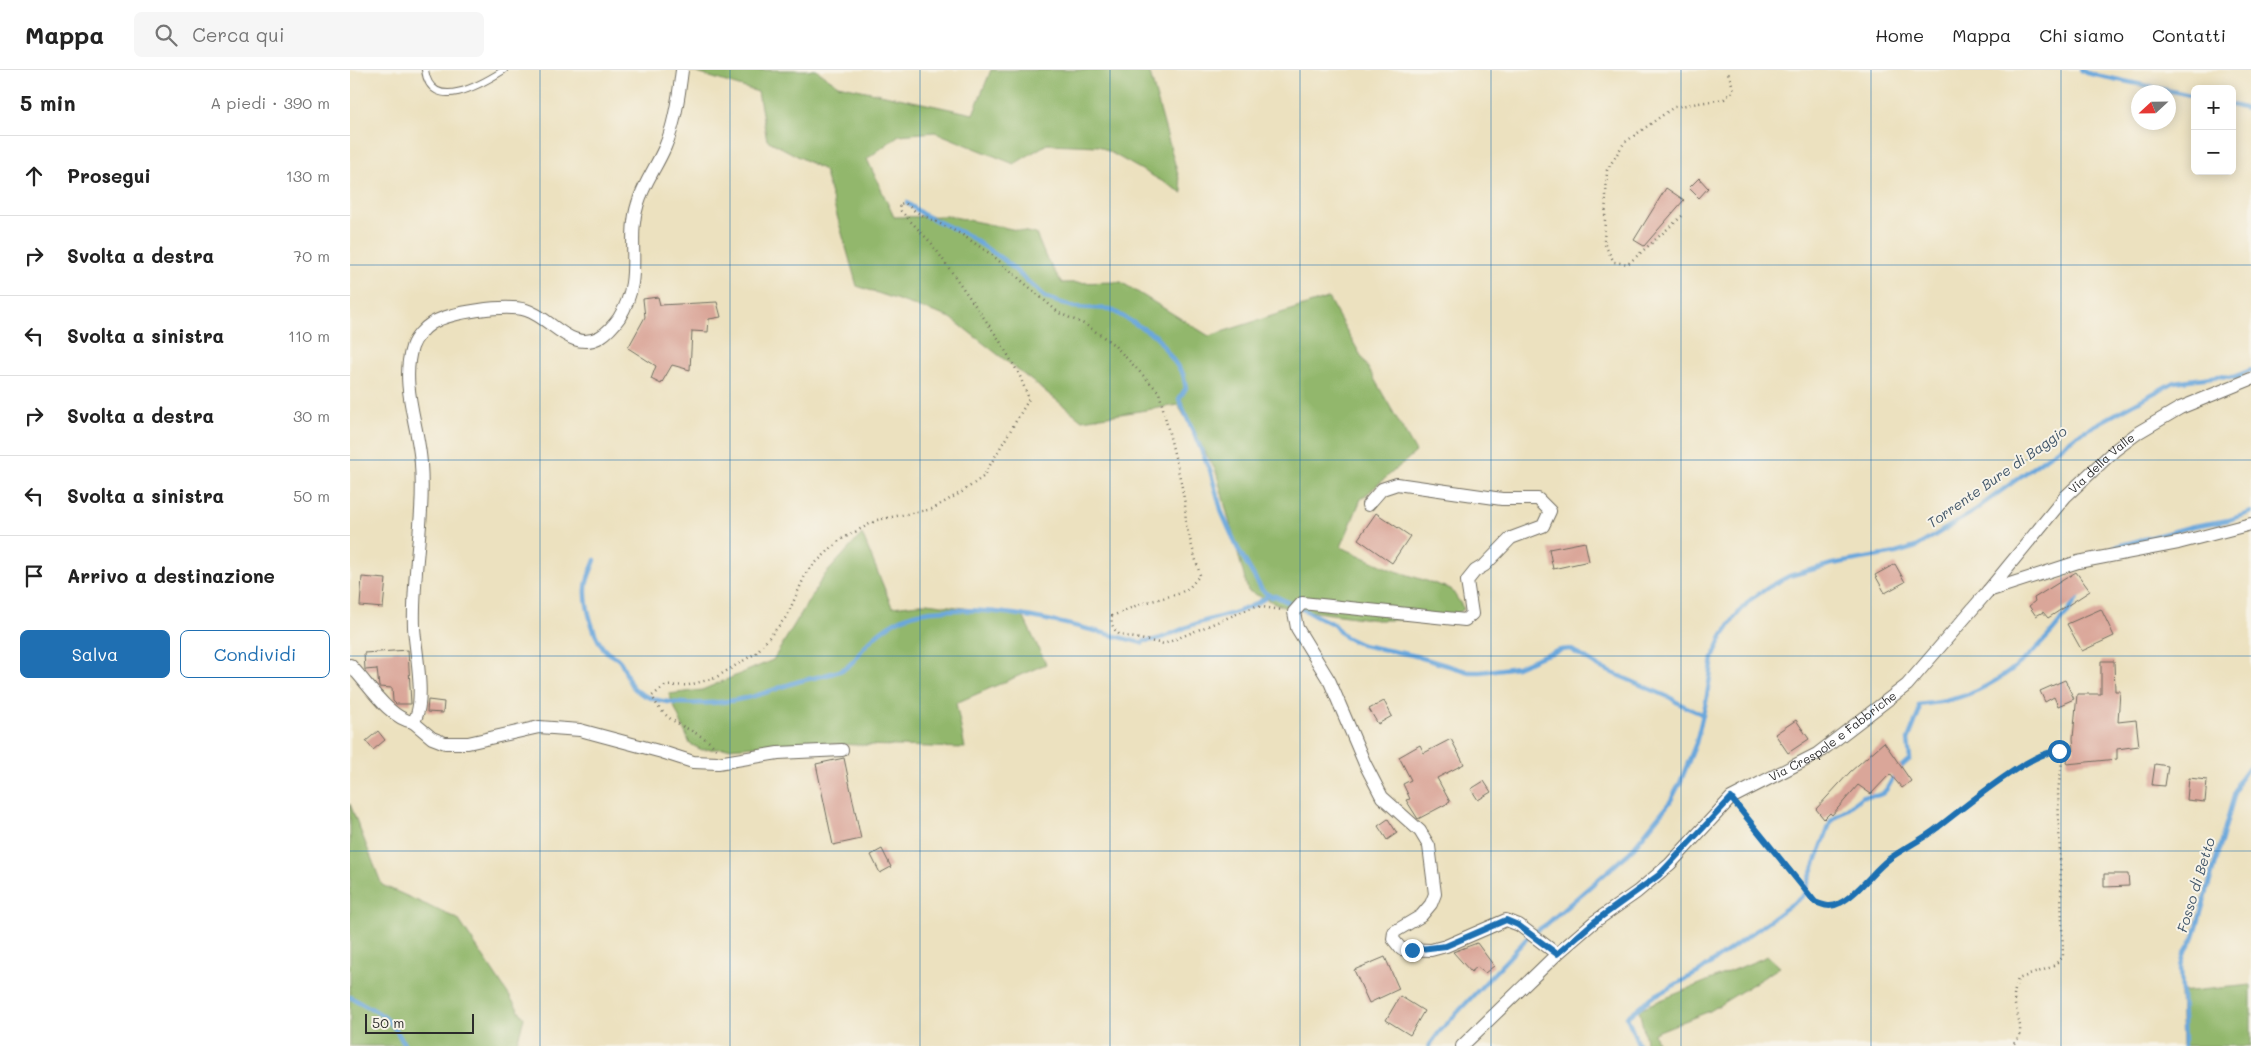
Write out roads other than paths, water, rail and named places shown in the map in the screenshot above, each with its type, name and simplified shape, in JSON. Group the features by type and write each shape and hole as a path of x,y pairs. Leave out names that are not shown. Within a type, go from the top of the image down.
{"street":[{"path":"413,722 417,717 419,709 419,681 414,626 422,494 421,462 409,392 409,362 413,344 432,323 476,311 507,308 526,310 545,320 569,338 580,341 590,341 602,336 614,326 624,310 632,290 637,204 665,146 673,121 682,70"},
{"name":"Via della Valle","path":"1988,591 2065,496 2115,450 2139,432 2180,408 2251,380"},
{"path":"1368,505 1382,489 1398,484 1502,499 1538,499 1550,511 1543,526 1511,538 1485,565 1475,571 1467,581 1472,614 1465,620 1302,603 1294,612 1297,628 1330,682 1365,764 1382,798 1420,831 1429,846 1436,894 1432,904 1420,916 1394,932 1393,939 1401,949 1431,950 1446,946 1499,922 1511,921 1553,951"},
{"path":"1988,591 2078,562 2178,543 2251,524"},
{"name":"Via Crespole e Fabbriche","path":"1462,1046 1553,951 1659,875 1731,798 1817,754 1907,685 1988,591"},
{"path":"350,666 376,696 404,720 413,722 432,738 445,743 468,743 539,727 580,730 693,762 718,763 778,753 842,750"}],"lane":[{"path":"425,70 429,84 438,92 455,93 482,84 504,70"}],"waterway":[{"path":"2081,70 2086,73 2191,95"},
{"path":"2236,106 2251,110"},
{"path":"907,203 924,215 967,235 1004,260 1046,298 1074,307 1110,309 1156,336 1183,374 1186,388 1179,399 1210,470 1222,513 1237,547 1262,590 1271,597 1275,596 1333,624 1345,637 1362,645 1412,655 1469,672 1517,667 1542,656 1570,649 1601,668 1671,698 1703,715"},
{"path":"2233,377 2251,370"},
{"name":"Torrente Bure di Baggio","path":"1429,1046 1440,1031 1529,936 1548,923 1630,852 1670,802 1696,743 1706,702 1713,658 1722,637 1735,617 1750,600 1789,576 1832,564 1896,553 1916,547 1971,513 2077,435 2174,382 2219,376 2242,378"},
{"path":"2106,555 2114,547 2194,526 2229,520 2251,512"},
{"path":"595,560 587,582 586,596 591,622 602,647 619,660 633,687 642,694 655,699 687,703 720,702 746,698 842,670 854,661 866,645 888,626 912,615 931,611 985,611 1038,618 1142,643 1162,638 1192,625 1242,610 1269,595"},
{"path":"1639,1046 1627,1017 1652,997 1699,972 1803,896 1831,821 1863,796 1883,793 1898,770 1910,759 1908,740 1919,712 1919,705 1945,701 1969,694 2006,674 2039,646 2054,630 2079,596"},
{"name":"Fosso di Betto","path":"2184,1046 2181,966 2184,954 2194,937 2238,782 2251,764"},
{"path":"350,997 376,1011 389,1021 405,1046"}]}
